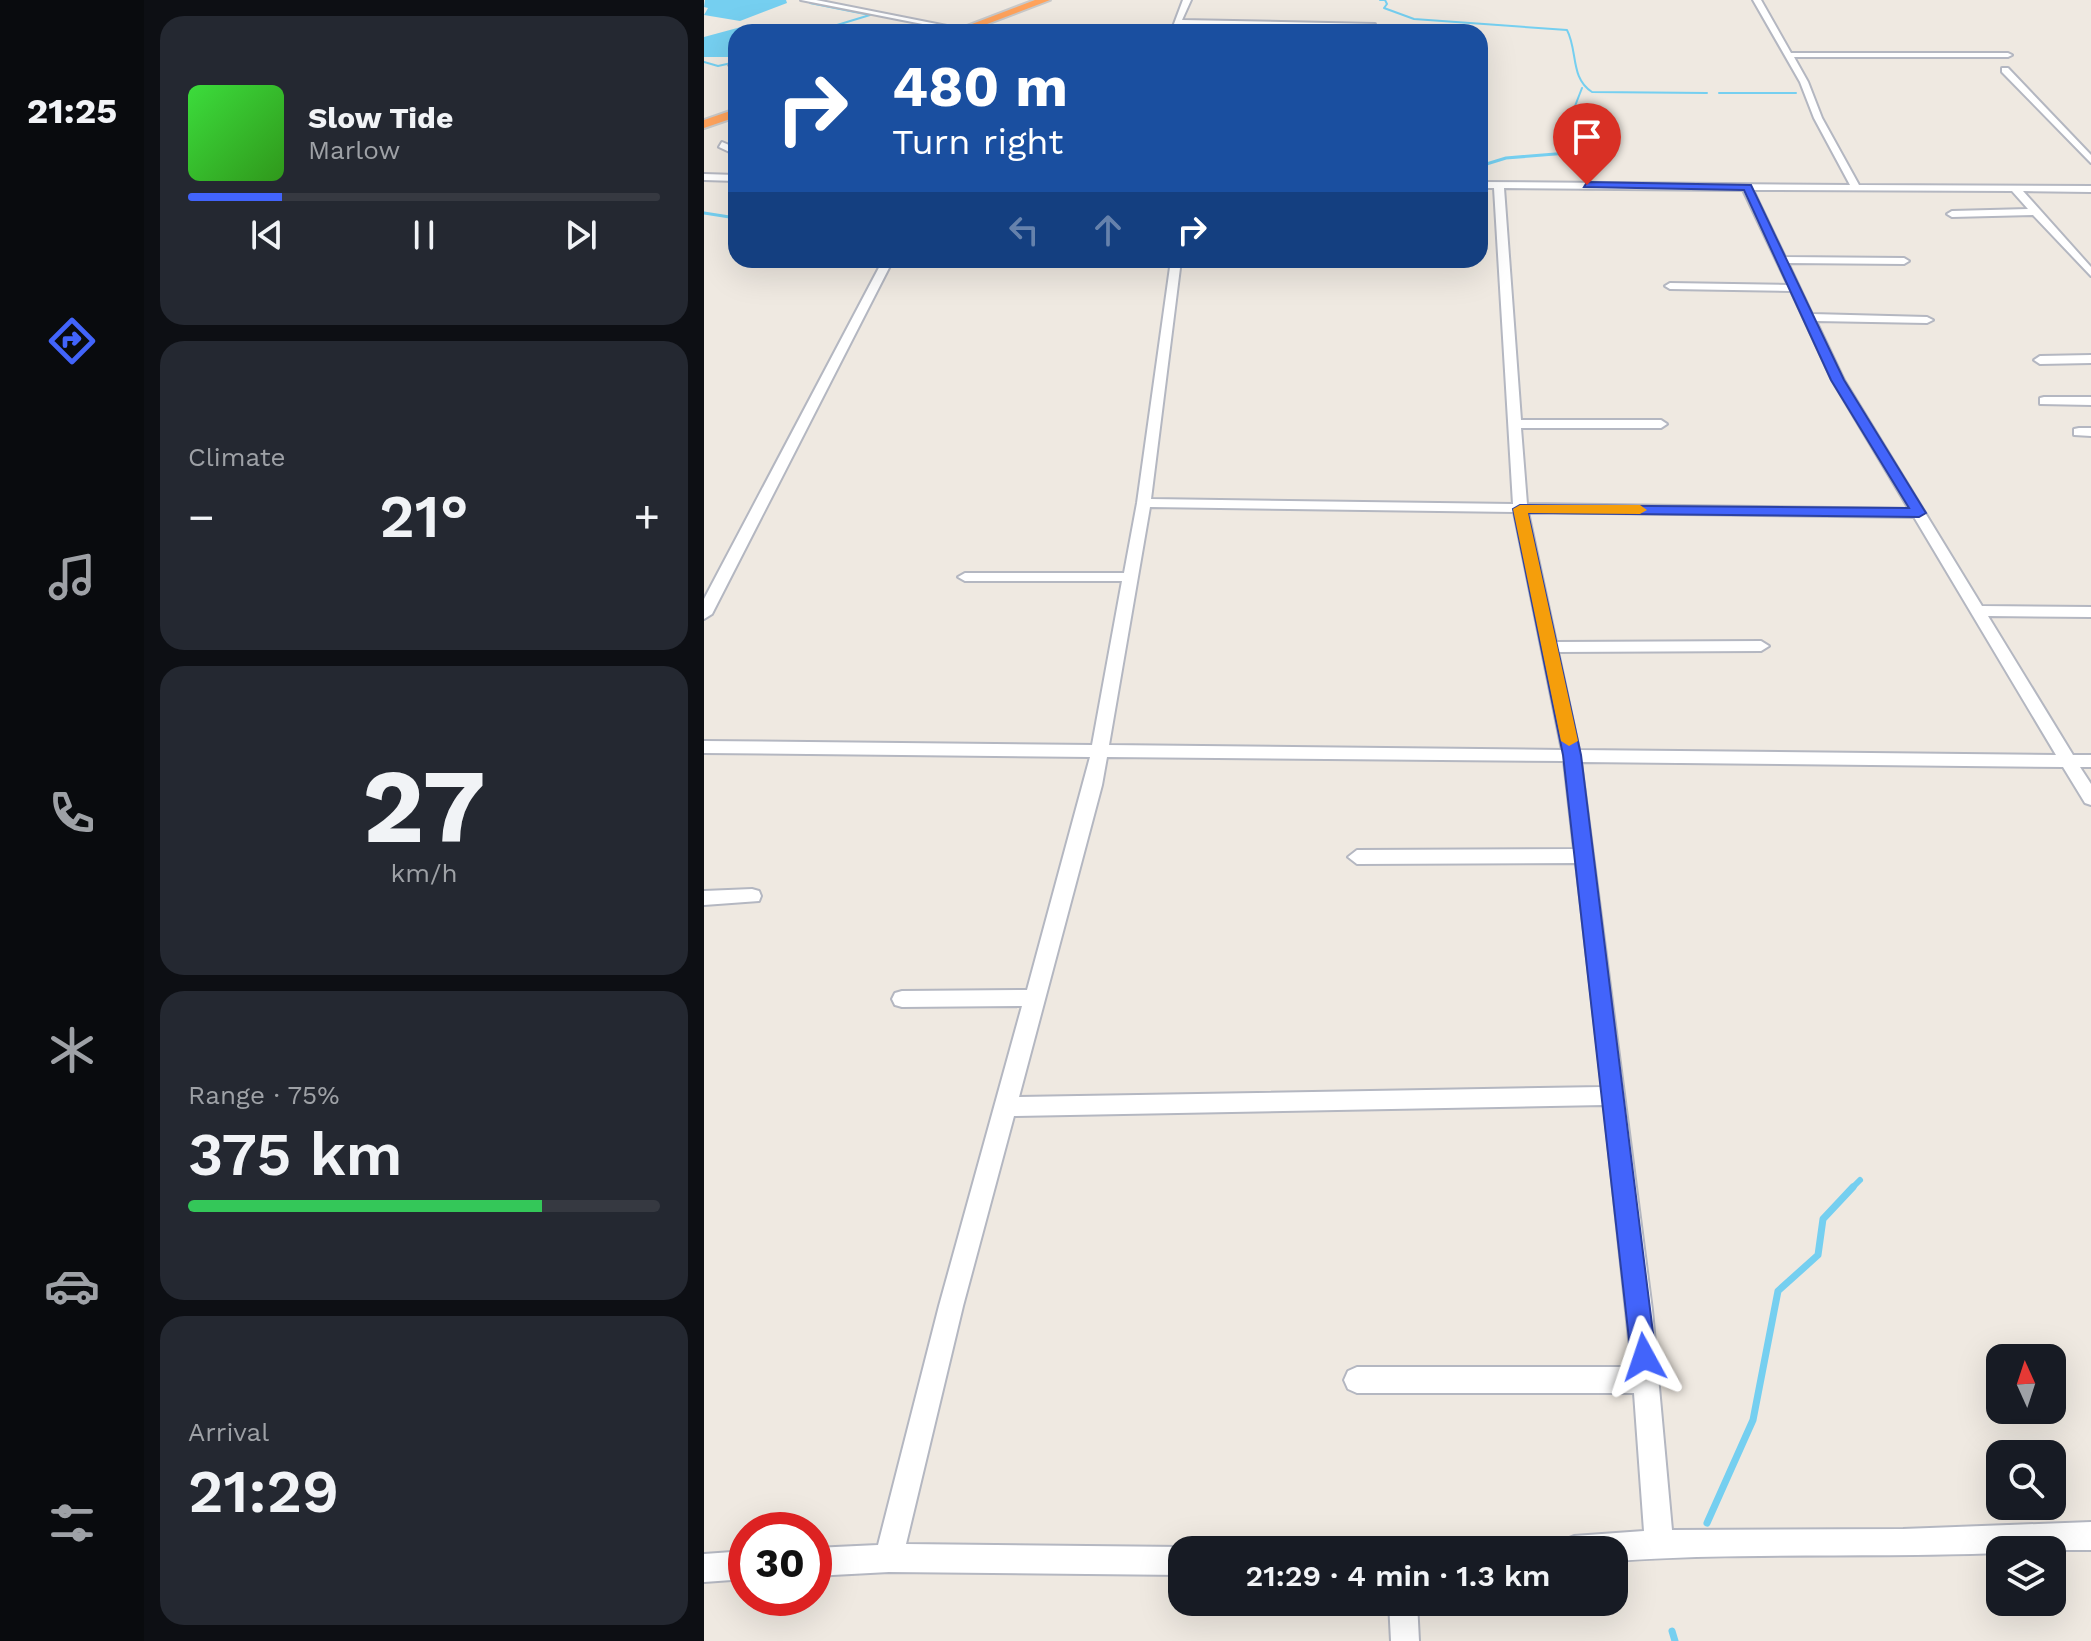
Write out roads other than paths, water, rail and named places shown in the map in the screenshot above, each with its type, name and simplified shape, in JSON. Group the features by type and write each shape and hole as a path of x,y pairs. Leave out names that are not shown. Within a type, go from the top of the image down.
{"highway":[{"path":"974,24 1038,0"},
{"path":"975,24 1045,0"},
{"path":"704,122 728,114"}],"street":[{"path":"805,0 921,24"},
{"path":"1187,0 1177,22 1210,24"},
{"path":"1757,0 1857,189"},
{"path":"1788,55 2008,55"},
{"path":"2005,70 2091,160"},
{"path":"722,145 728,148"},
{"path":"706,180 728,179"},
{"path":"1659,1544 1645,1380 1572,755 1520,509 1515,424 1489,185 2091,189"},
{"path":"1747,187 1838,380 2091,799"},
{"path":"2016,190 2091,273"},
{"path":"1952,214 2035,212"},
{"path":"1780,260 1904,261"},
{"path":"704,614 884,268"},
{"path":"889,1558 951,1306 1101,750 1144,503 1175,268"},
{"path":"1670,286 1793,288"},
{"path":"1807,317 1927,320"},
{"path":"2040,360 2091,359"},
{"path":"2044,401 2091,401"},
{"path":"1515,424 1661,424"},
{"path":"1144,503 1919,513"},
{"path":"965,577 1130,577"},
{"path":"1979,611 2091,612"},
{"path":"1551,647 1761,646"},
{"path":"704,747 2091,761"},
{"path":"1357,857 1582,856"},
{"path":"704,898 752,896"},
{"path":"902,999 1036,998"},
{"path":"1005,1107 1613,1096"},
{"path":"1357,1380 1645,1380"},
{"path":"1628,1546 1903,1543 2091,1536"},
{"path":"832,1561 889,1558 1168,1561"},
{"path":"704,1568 728,1566"},
{"path":"1404,1616 1405,1641"}],"water":[{"path":"705,0 786,0 787,3 740,21 704,15 708,8 704,7"},
{"path":"728,31 728,57 704,57 704,37"}],"waterway":[{"path":"1380,0 1385,0 1387,4 1384,8 1414,19 1484,24"},
{"path":"810,3 870,15 840,24"},
{"path":"1488,24 1567,30 1577,72 1592,92 1707,93"},
{"path":"704,62 718,66 728,64"},
{"path":"1580,142 1579,114 1575,106 1582,88"},
{"path":"1719,93 1796,93"},
{"path":"1488,164 1506,158 1580,152 1580,142"},
{"path":"704,213 728,217"},
{"path":"1853,1187 1860,1180"},
{"path":"1707,1523 1753,1420 1778,1291 1818,1255 1823,1219 1853,1187"},
{"path":"1672,1631 1675,1641"}]}
